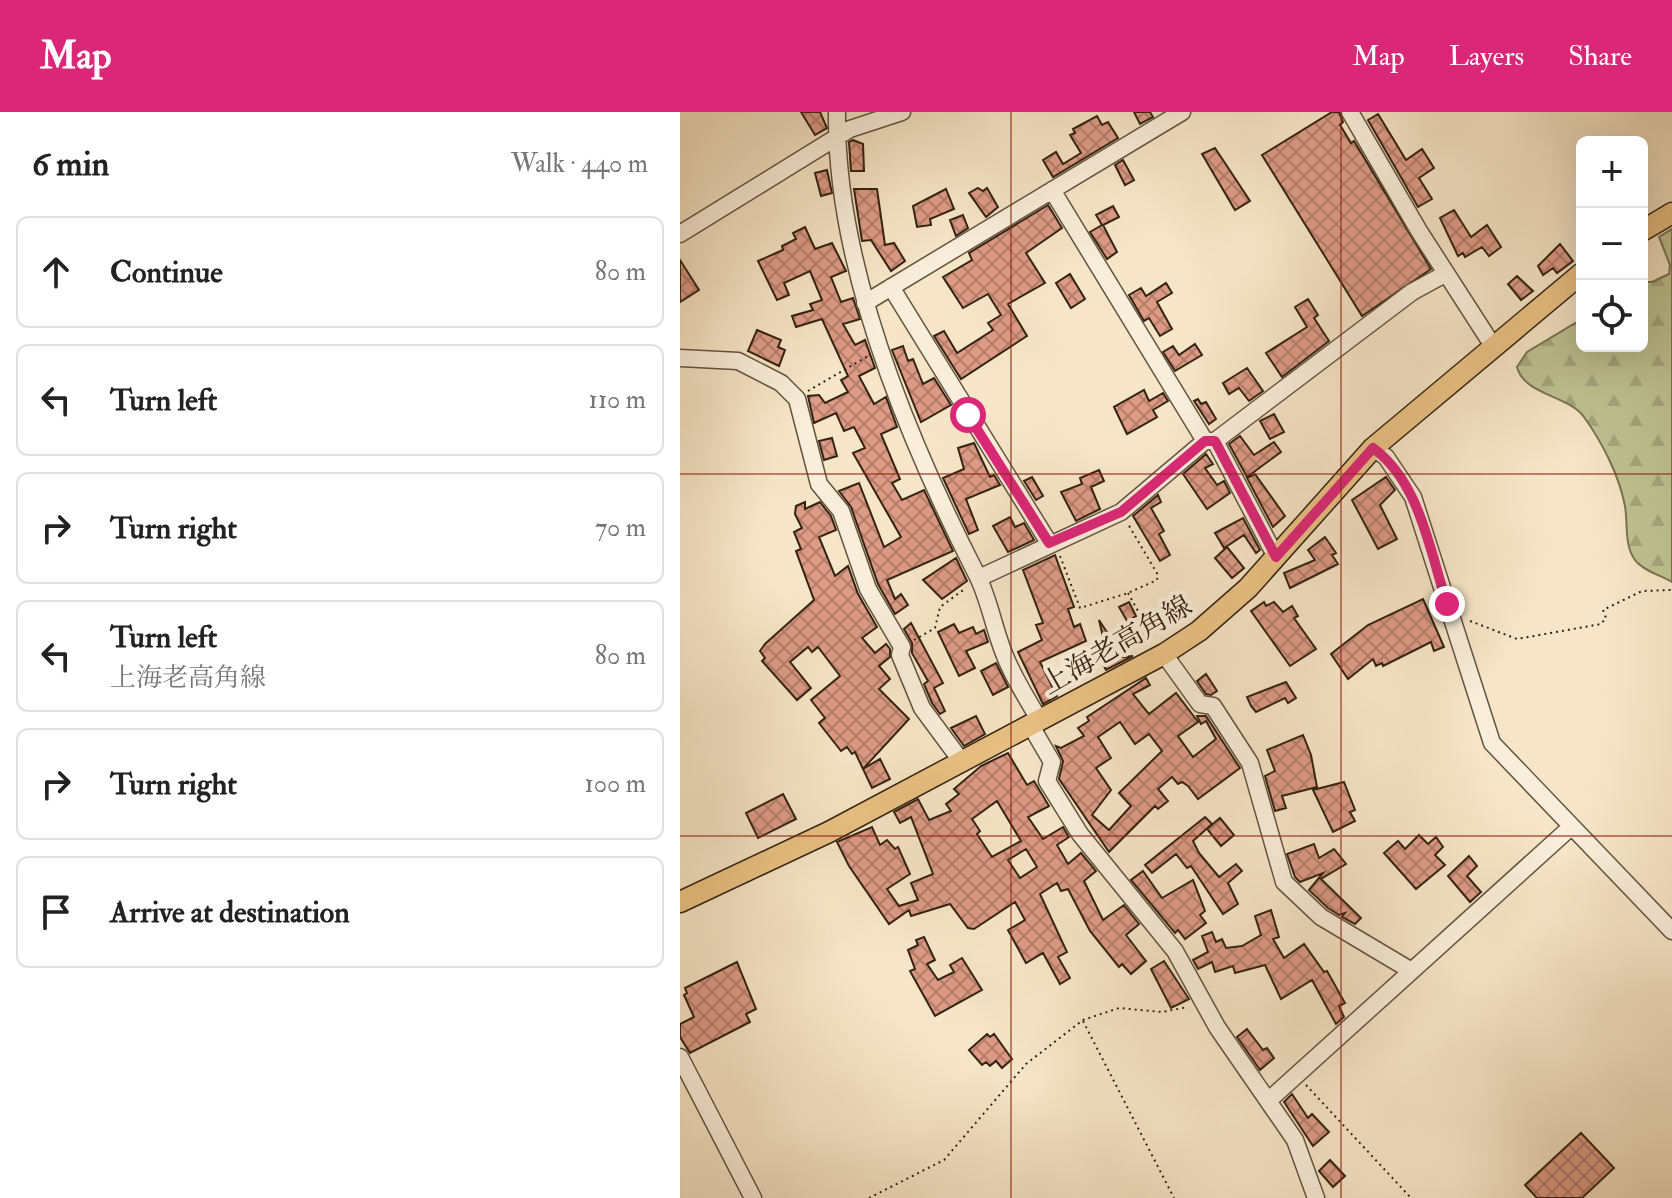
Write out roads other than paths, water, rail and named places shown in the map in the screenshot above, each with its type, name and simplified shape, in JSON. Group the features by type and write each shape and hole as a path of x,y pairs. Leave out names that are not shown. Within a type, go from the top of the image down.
{"main road":[{"path":"1648,227 1672,213"},
{"name":"上海老高角線","path":"680,902 829,832 1164,654 1225,610 1373,448 1576,278"}],"street":[{"path":"837,112 837,137 865,303 880,350 932,479 979,578 1005,657 1052,762 1047,781 1080,834 1175,951 1203,1002 1295,1140 1316,1198"},
{"path":"680,234 837,137 902,112"},
{"path":"865,303 1182,112"},
{"path":"1350,112 1445,274 1493,346"},
{"path":"1052,190 1210,441 1276,557"},
{"path":"979,578 1121,512 1210,441 1412,292 1445,274"},
{"path":"891,287 1052,542"},
{"path":"680,358 738,361 781,383 797,399 819,484 841,511 868,589 902,647 900,655 922,708 962,762"},
{"path":"1373,448 1386,457 1413,497 1492,743 1672,931"},
{"path":"1164,654 1200,704 1213,706 1250,763 1284,882 1321,917 1410,970"},
{"path":"1269,1100 1410,970 1521,876 1571,827"},
{"path":"680,1057 753,1198"}]}
